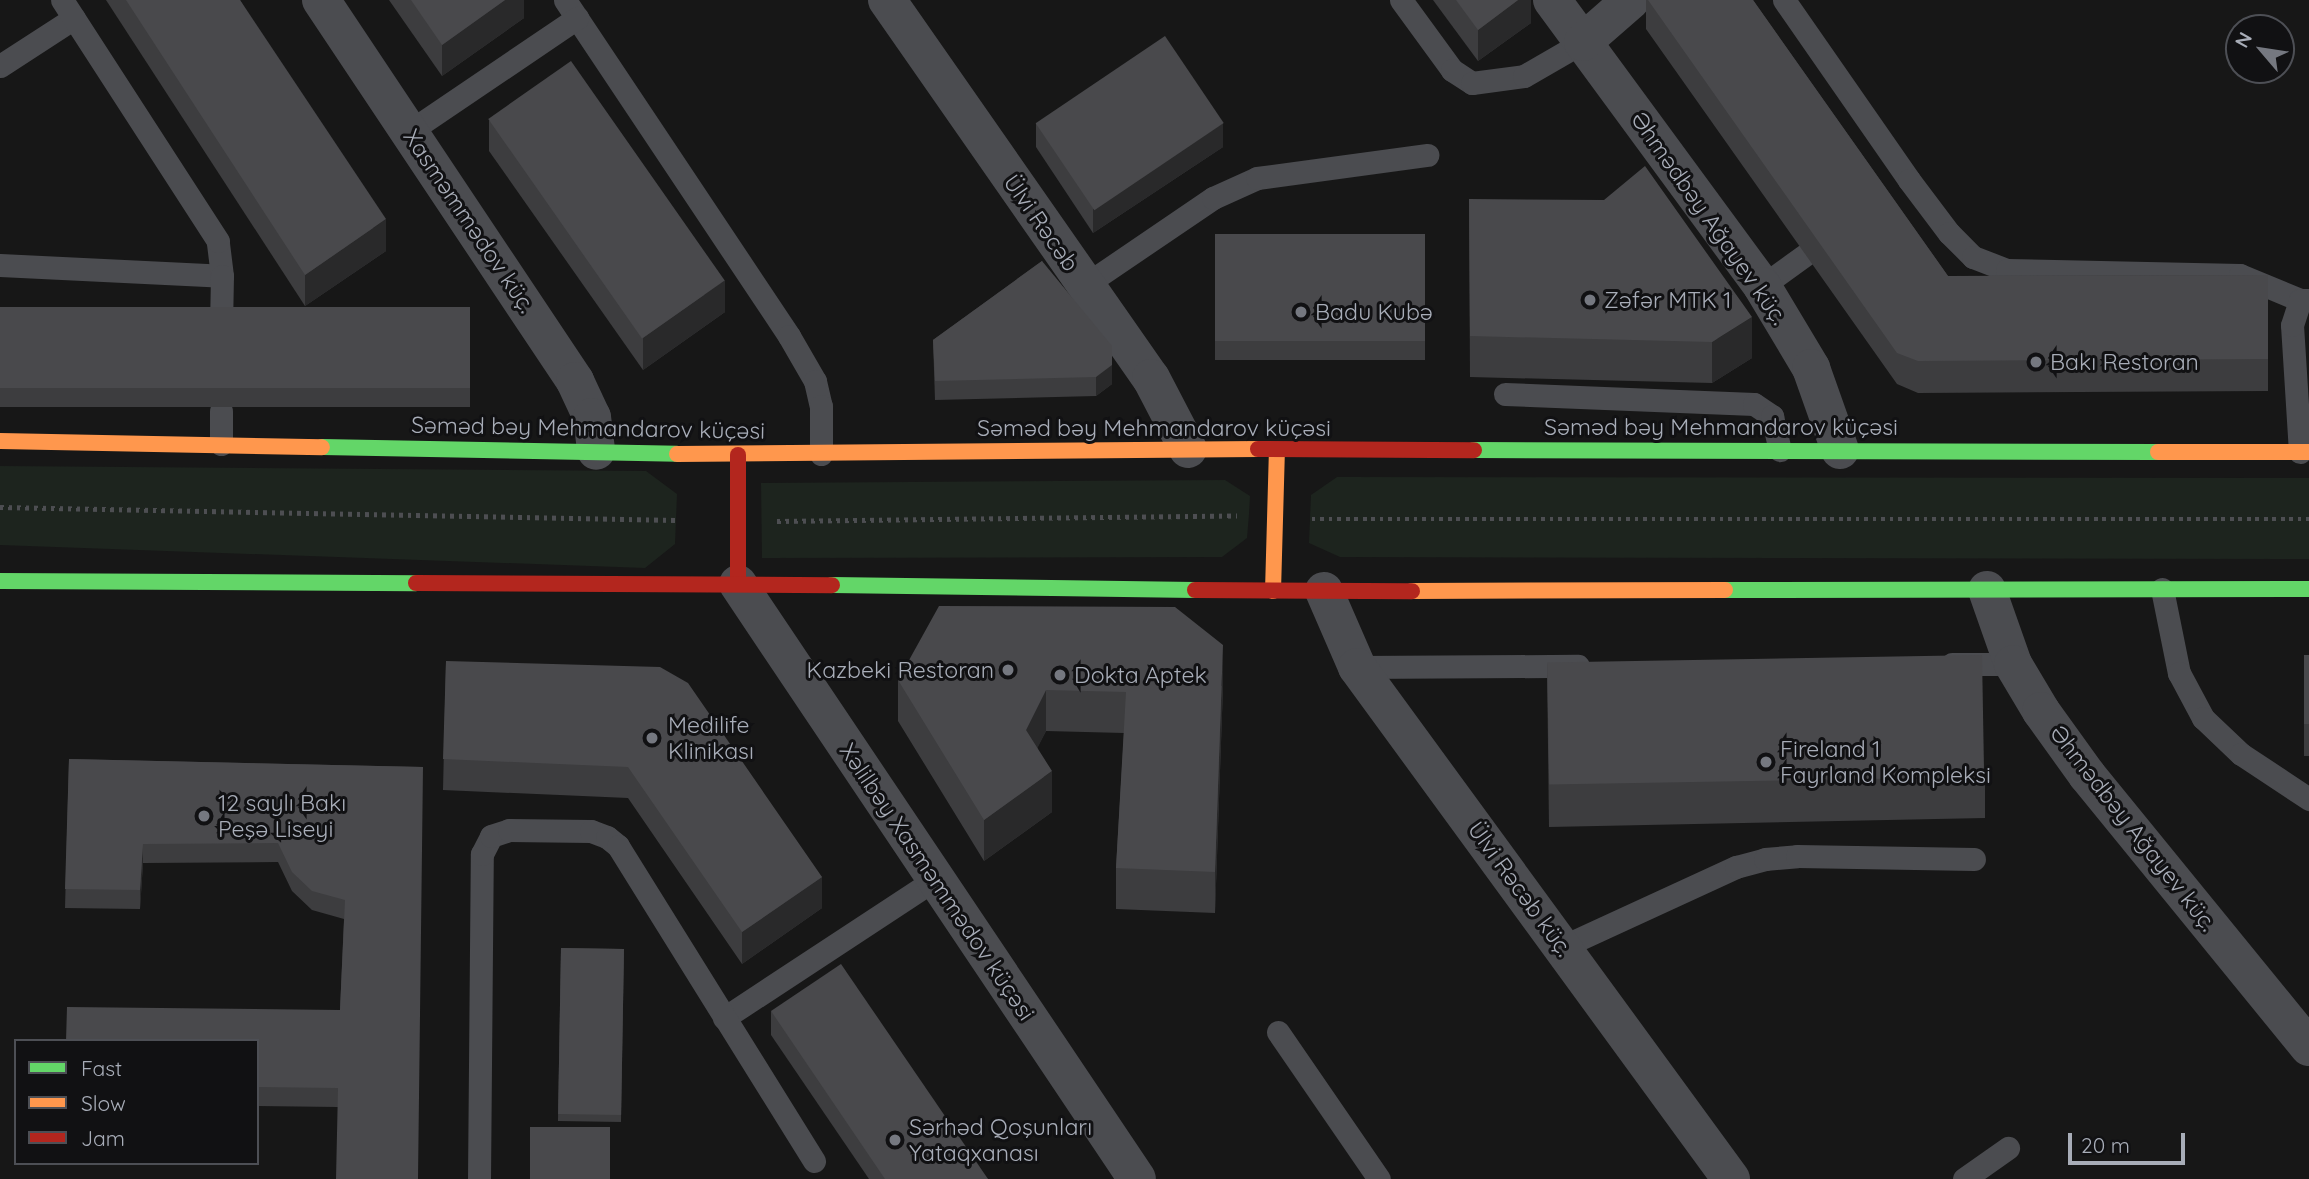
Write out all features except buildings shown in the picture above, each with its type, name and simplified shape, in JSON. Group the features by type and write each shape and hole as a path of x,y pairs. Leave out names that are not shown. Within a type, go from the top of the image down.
{"main road":[{"name":"Səməd bəy Mehmandarov küçəsi","path":"0,441 738,455 1188,449 2304,452"},
{"path":"1273,591 1277,450"},
{"path":"738,455 738,584"},
{"path":"0,581 738,584 1273,591 2309,589"}],"street":[{"name":"Xasməmmədov küç.","path":"321,0 575,381 592,417 596,451"},
{"name":"Ülvi Rəcəb","path":"887,0 1151,378 1188,449"},
{"name":"Əhmədbəy Ağayev küç.","path":"1552,0 1762,286 1811,368 1840,450"},
{"path":"1583,42 1631,0"},
{"name":"Xəlilbəy Xasməmmədov küçəsi","path":"738,584 1137,1179"},
{"name":"Əhmədbəy Ağayev küç.","path":"1987,590 2013,664 2041,711 2087,775 2309,1047"},
{"name":"Ülvi Rəcəb küç.","path":"1324,591 1357,667 1731,1179"}],"lane":[{"path":"1401,0 1452,71 1472,83 1524,76 1583,42"},
{"path":"1784,0 1909,180 1949,233 1973,257 2007,270 2240,275 2305,300 2292,325 2304,452"},
{"path":"0,66 68,9 218,241 222,276 221,327"},
{"path":"410,131 571,9 789,336 815,381 821,407 821,454"},
{"path":"1085,285 1213,198 1257,178 1427,155"},
{"path":"1886,196 1909,180"},
{"path":"1762,286 1805,254"},
{"path":"0,265 222,276"},
{"path":"1505,394 1754,404 1772,416 1780,450"},
{"path":"220,444 221,411"},
{"path":"2162,589 2179,673 2203,718 2241,754 2309,799"},
{"path":"1930,664 2013,664"},
{"path":"1357,667 1594,666"},
{"path":"479,1179 482,854 491,836 509,830 591,831 607,837 618,846 814,1161"},
{"path":"1562,947 1736,867 1765,859 1797,856 1974,859"},
{"path":"724,1018 934,880"},
{"path":"1278,1032 1379,1179"},
{"path":"1964,1179 2008,1148"}],"path":[{"path":"0,506 676,520"},
{"path":"776,521 1249,514"},
{"path":"1311,519 2309,519"}],"shaded area":[{"path":"0,466 646,471 677,494 675,544 645,568 0,545"},
{"path":"1337,477 2309,478 2309,559 1340,557 1309,543 1311,495"},
{"path":"1225,480 1250,496 1247,538 1222,557 762,558 761,483"}],"traffic: fast":[{"path":"322,447 677,454"},
{"path":"1474,450 2158,452"},
{"path":"0,581 416,583"},
{"path":"832,585 1195,590"},
{"path":"1725,590 2309,589"}],"traffic: slow":[{"path":"0,441 322,447"},
{"path":"677,454 1258,449"},
{"path":"1273,591 1277,450"},
{"path":"2158,452 2309,452"},
{"path":"1412,591 1725,590"}],"traffic: jam":[{"path":"1258,449 1474,450"},
{"path":"738,455 738,584"},
{"path":"416,583 832,585"},
{"path":"1195,590 1412,591"}],"place":[{"name":"Zəfər MTK 1","path":"1590,300"},
{"name":"Badu Kubə","path":"1301,312"},
{"name":"Bakı Restoran","path":"2036,362"},
{"name":"Kazbeki Restoran","path":"1008,670"},
{"name":"Dokta Aptek","path":"1060,675"},
{"name":"Medilife Klinikası","path":"652,738"},
{"name":"Fireland 1 Fayrland Kompleksi","path":"1766,762"},
{"name":"12 saylı Bakı Peşə Liseyi","path":"204,816"},
{"name":"Sərhəd Qoşunları Yataqxanası","path":"895,1140"}]}
